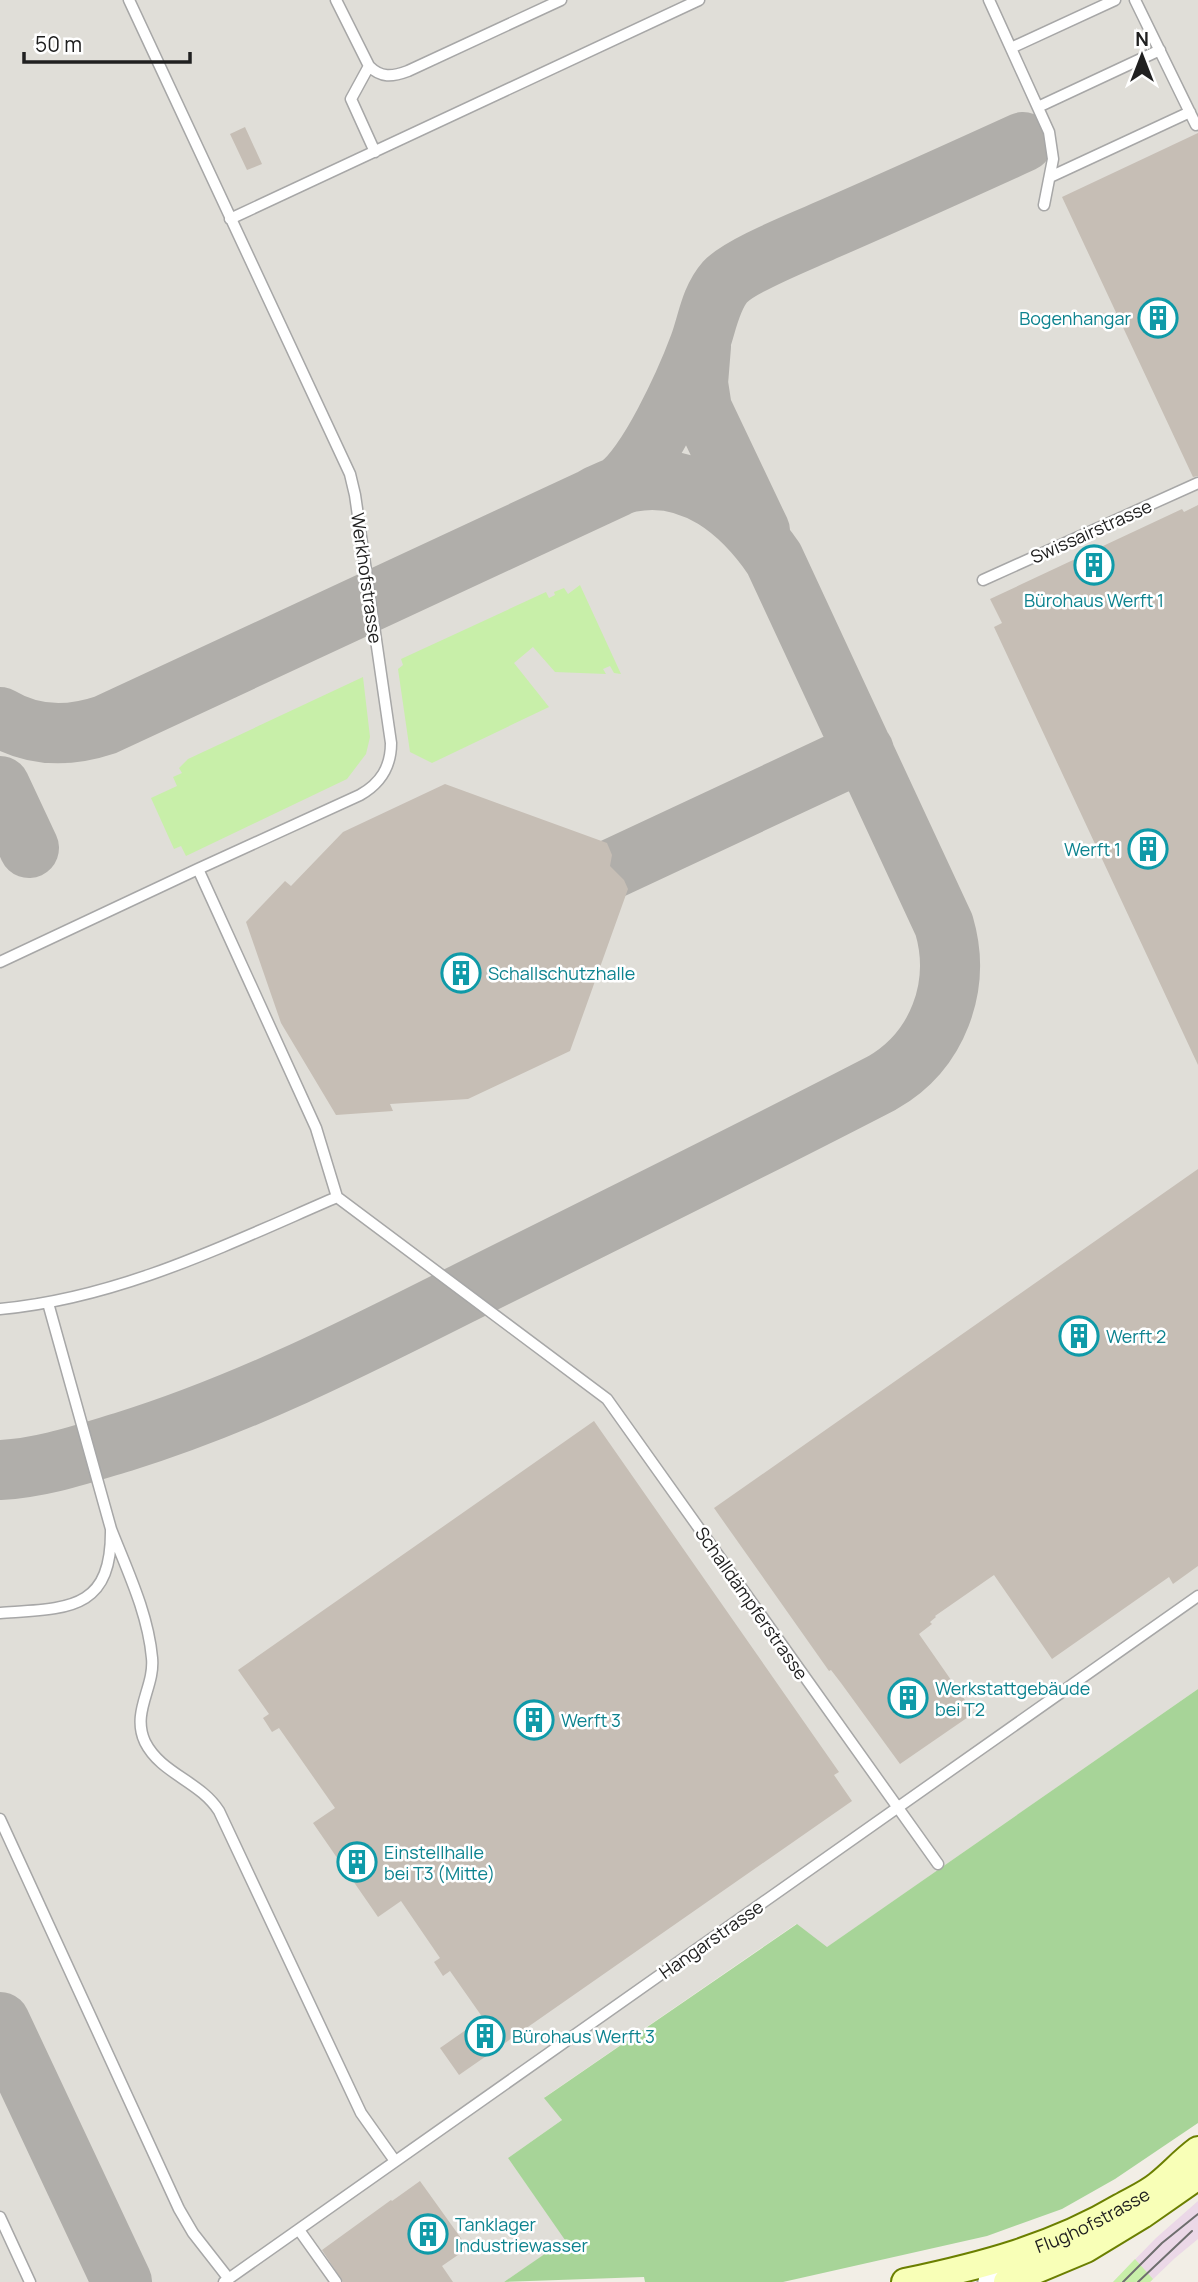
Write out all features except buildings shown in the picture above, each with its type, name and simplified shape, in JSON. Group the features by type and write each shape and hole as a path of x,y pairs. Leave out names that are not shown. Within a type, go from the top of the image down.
{"main road":[{"name":"Flughofstrasse","path":"996,2276 1043,2245 1102,2219 1158,2185 1198,2150"},
{"name":"Flughofstrasse","path":"996,2276 1086,2249 1198,2176"},
{"path":"905,2282 996,2276"}],"lane":[{"name":"Werkhofstrasse","path":"0,962 360,795 380,779 387,769 391,755 350,474 129,0"},
{"path":"336,0 369,66 376,73 386,76 396,75 561,0"},
{"path":"230,219 699,0"},
{"path":"989,0 1049,132 1052,146 1050,177 1044,205"},
{"path":"1011,48 1115,0"},
{"path":"1135,0 1189,112 1196,125 1198,124"},
{"path":"1038,107 1160,50"},
{"path":"369,66 351,99 375,152"},
{"path":"1050,177 1189,112"},
{"name":"Swissairstrasse","path":"983,580 1198,482"},
{"path":"0,1309 48,1303 93,1292 186,1262 337,1197 316,1128 198,869"},
{"name":"Schalldämpferstrasse","path":"337,1197 607,1399 938,1864"},
{"path":"48,1303 111,1530 135,1590 152,1655 153,1667 140,1717 144,1740 159,1761 205,1793 219,1811 361,2113 395,2161"},
{"path":"0,1613 50,1609 80,1601 90,1595 98,1588 108,1567 111,1530"},
{"name":"Hangarstrasse","path":"226,2280 1198,1596"},
{"path":"0,1819 179,2209 193,2234 226,2280"},
{"path":"0,2217 30,2282"},
{"path":"299,2230 336,2282"}],"shaded area":[{"path":"0,0 1198,0 1198,1689 826,1948 796,1924 545,2097 562,2120 508,2158 566,2240 504,2282 0,2282"},
{"path":"1198,2201 1198,2239 1150,2282 1113,2282 1156,2238"}],"green space":[{"path":"580,585 621,674 614,673 610,666 603,669 606,674 555,672 533,647 514,663 549,707 432,763 410,752 398,669 403,665 401,659 546,592 549,598 555,595 554,592 564,588 568,594"},
{"path":"363,677 370,737 366,754 347,779 186,856 181,846 174,849 151,798 177,786 173,777 182,773 179,768 188,759"},
{"path":"1198,1689 1198,2123 1115,2179 1062,2209 987,2236 783,2282 645,2282 644,2277 504,2282 565,2240 508,2158 562,2120 544,2098 797,1924 827,1947"},
{"path":"1135,2259 1153,2279 1150,2282 1113,2282"}],"taxiway":[{"path":"0,717 25,728 51,733 78,732 105,725 617,487 629,477 653,443 693,361 712,304 725,282 733,275 772,254 1023,142"},
{"path":"701,346 698,383 702,409 760,531"},
{"path":"0,1470 62,1460 123,1442 211,1411 337,1356 882,1083 901,1070 931,1035 941,1015 950,971 944,925 774,559 747,525 714,498 695,489 675,482 654,480 631,482 596,496"},
{"path":"539,903 864,751"},
{"path":"0,786 29,848"},
{"path":"0,2022 122,2282"}],"tram line":[{"path":"1123,2282 1162,2243 1198,2214"},
{"path":"1138,2282 1192,2231"}],"place":[{"name":"Bogenhangar","path":"1158,318"},
{"name":"Bürohaus Werft 1","path":"1094,565"},
{"name":"Werft 1","path":"1148,849"},
{"name":"Schallschutzhalle","path":"461,973"},
{"name":"Werft 2","path":"1079,1336"},
{"name":"Werkstattgebäude bei T2","path":"908,1698"},
{"name":"Werft 3","path":"534,1720"},
{"name":"Einstellhalle bei T3 (Mitte)","path":"357,1862"},
{"name":"Bürohaus Werft 3","path":"485,2036"},
{"name":"Tanklager Industriewasser","path":"428,2234"}]}
